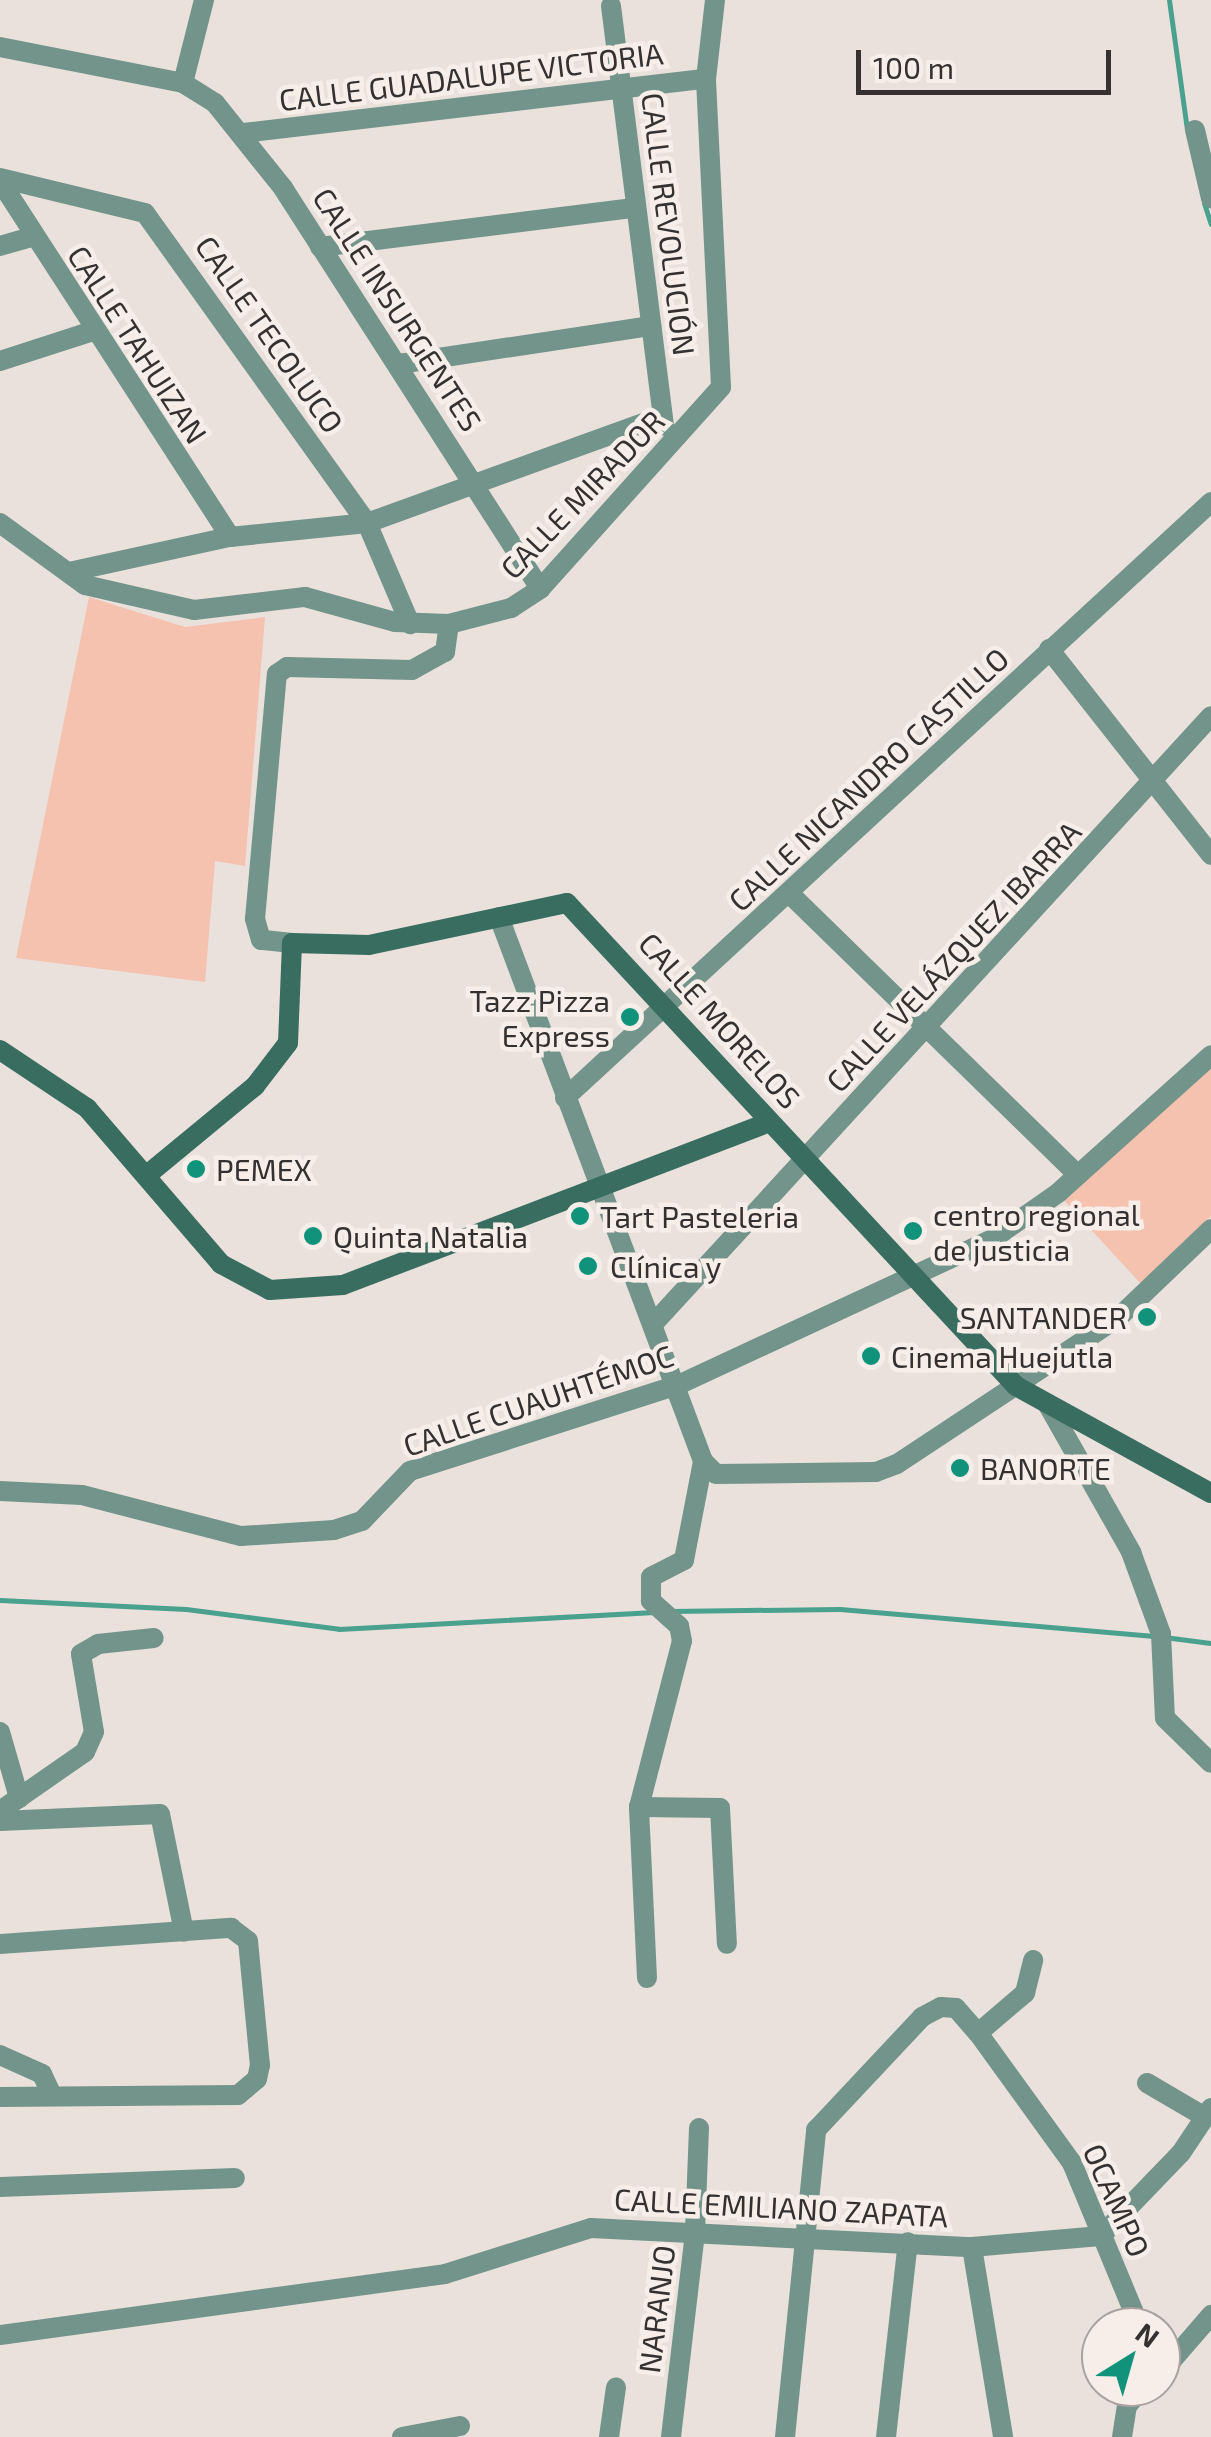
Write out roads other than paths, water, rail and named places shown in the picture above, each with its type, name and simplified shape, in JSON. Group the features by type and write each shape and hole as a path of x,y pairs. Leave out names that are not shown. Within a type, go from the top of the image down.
{"main road":[{"name":"CALLE MORELOS","path":"292,943 369,945 567,904 669,1006 770,1122 919,1276 1016,1386 1211,1493"},
{"path":"147,1175 256,1086 288,1043 292,943"},
{"path":"0,1050 87,1108 221,1264 270,1290 306,1291 343,1285 770,1122"}],"street":[{"path":"0,47 183,82 204,0"},
{"path":"706,80 714,0"},
{"name":"CALLE REVOLUCIÓN","path":"612,6 634,208 668,450"},
{"name":"CALLE GUADALUPE VICTORIA","path":"242,134 706,80"},
{"name":"CALLE MIRADOR","path":"0,523 86,585 194,610 305,596 410,624 449,624 512,608 540,589 721,387 706,80"},
{"name":"CALLE INSURGENTES","path":"183,82 215,103 242,134 478,486 540,589"},
{"path":"1196,130 1211,198"},
{"name":"CALLE TAHUIZAN","path":"0,179 93,332 230,537"},
{"name":"CALLE TECOLUCO","path":"0,179 144,213 367,523 410,624"},
{"path":"320,248 634,208"},
{"path":"0,246 34,236"},
{"path":"398,364 652,326"},
{"path":"0,361 93,332"},
{"path":"69,572 230,537 367,523 478,486 662,416"},
{"name":"CALLE NICANDRO CASTILLO","path":"565,1098 791,895 1049,649 1211,502"},
{"path":"292,943 262,940 255,919 277,674 287,667 412,670 445,652 449,624"},
{"path":"1049,649 1211,855"},
{"name":"CALLE VELÁZQUEZ IBARRA","path":"655,1322 1155,783 1211,716"},
{"path":"791,895 1078,1175"},
{"path":"499,916 565,1098 709,1468 684,1560 651,1577 651,1602 679,1626 682,1641 639,1807 647,1978"},
{"name":"CALLE CUAUHTÉMOC","path":"0,1491 82,1495 241,1536 334,1530 362,1521 410,1471 678,1385 994,1238 1078,1175 1211,1055"},
{"path":"709,1468 876,1472 1118,1318 1211,1229"},
{"path":"1048,1404 1131,1552 1161,1634 1158,1677 1165,1718 1211,1763"},
{"path":"0,1811 85,1752 94,1732 81,1654 98,1644 154,1638"},
{"path":"0,1732 19,1798"},
{"path":"639,1807 720,1808 727,1944"},
{"path":"0,1821 160,1814 184,1932"},
{"path":"0,1944 184,1932 240,1933 248,1942 257,2079 238,2096 0,2096"},
{"path":"978,2033 1025,1993 1033,1960"},
{"name":"OCAMPO","path":"808,2241 816,2130 922,2017 956,2008 1072,2163 1131,2307"},
{"path":"0,2055 42,2074 52,2095"},
{"path":"1101,2236 1170,2166 1208,2113 1148,2083"},
{"name":"NARANJO","path":"671,2437 696,2232 700,2128"},
{"path":"0,2186 235,2178"},
{"name":"CALLE EMILIANO ZAPATA","path":"0,2335 445,2274 591,2228 972,2247 1101,2236"},
{"path":"785,2437 808,2241"},
{"path":"886,2437 908,2242"},
{"path":"972,2247 1003,2437"},
{"path":"1181,2350 1211,2315"},
{"path":"609,2437 616,2386"},
{"path":"1122,2437 1127,2407"},
{"path":"402,2437 460,2426"}],"waterway":[{"path":"1169,0 1187,129"},
{"path":"1204,203 1211,224"},
{"path":"0,1600 186,1609 339,1629 655,1612"},
{"path":"671,1611 840,1609 1154,1636"},
{"path":"1164,1637 1211,1643"}],"place":[{"name":"Tazz Pizza Express","path":"630,1017"},
{"name":"PEMEX","path":"196,1169"},
{"name":"Tart Pasteleria","path":"580,1216"},
{"name":"centro regional de justicia","path":"913,1231"},
{"name":"Quinta Natalia","path":"313,1236"},
{"name":"Clínica y","path":"588,1266"},
{"name":"SANTANDER","path":"1147,1317"},
{"name":"Cinema Huejutla","path":"871,1356"},
{"name":"BANORTE","path":"960,1468"}]}
